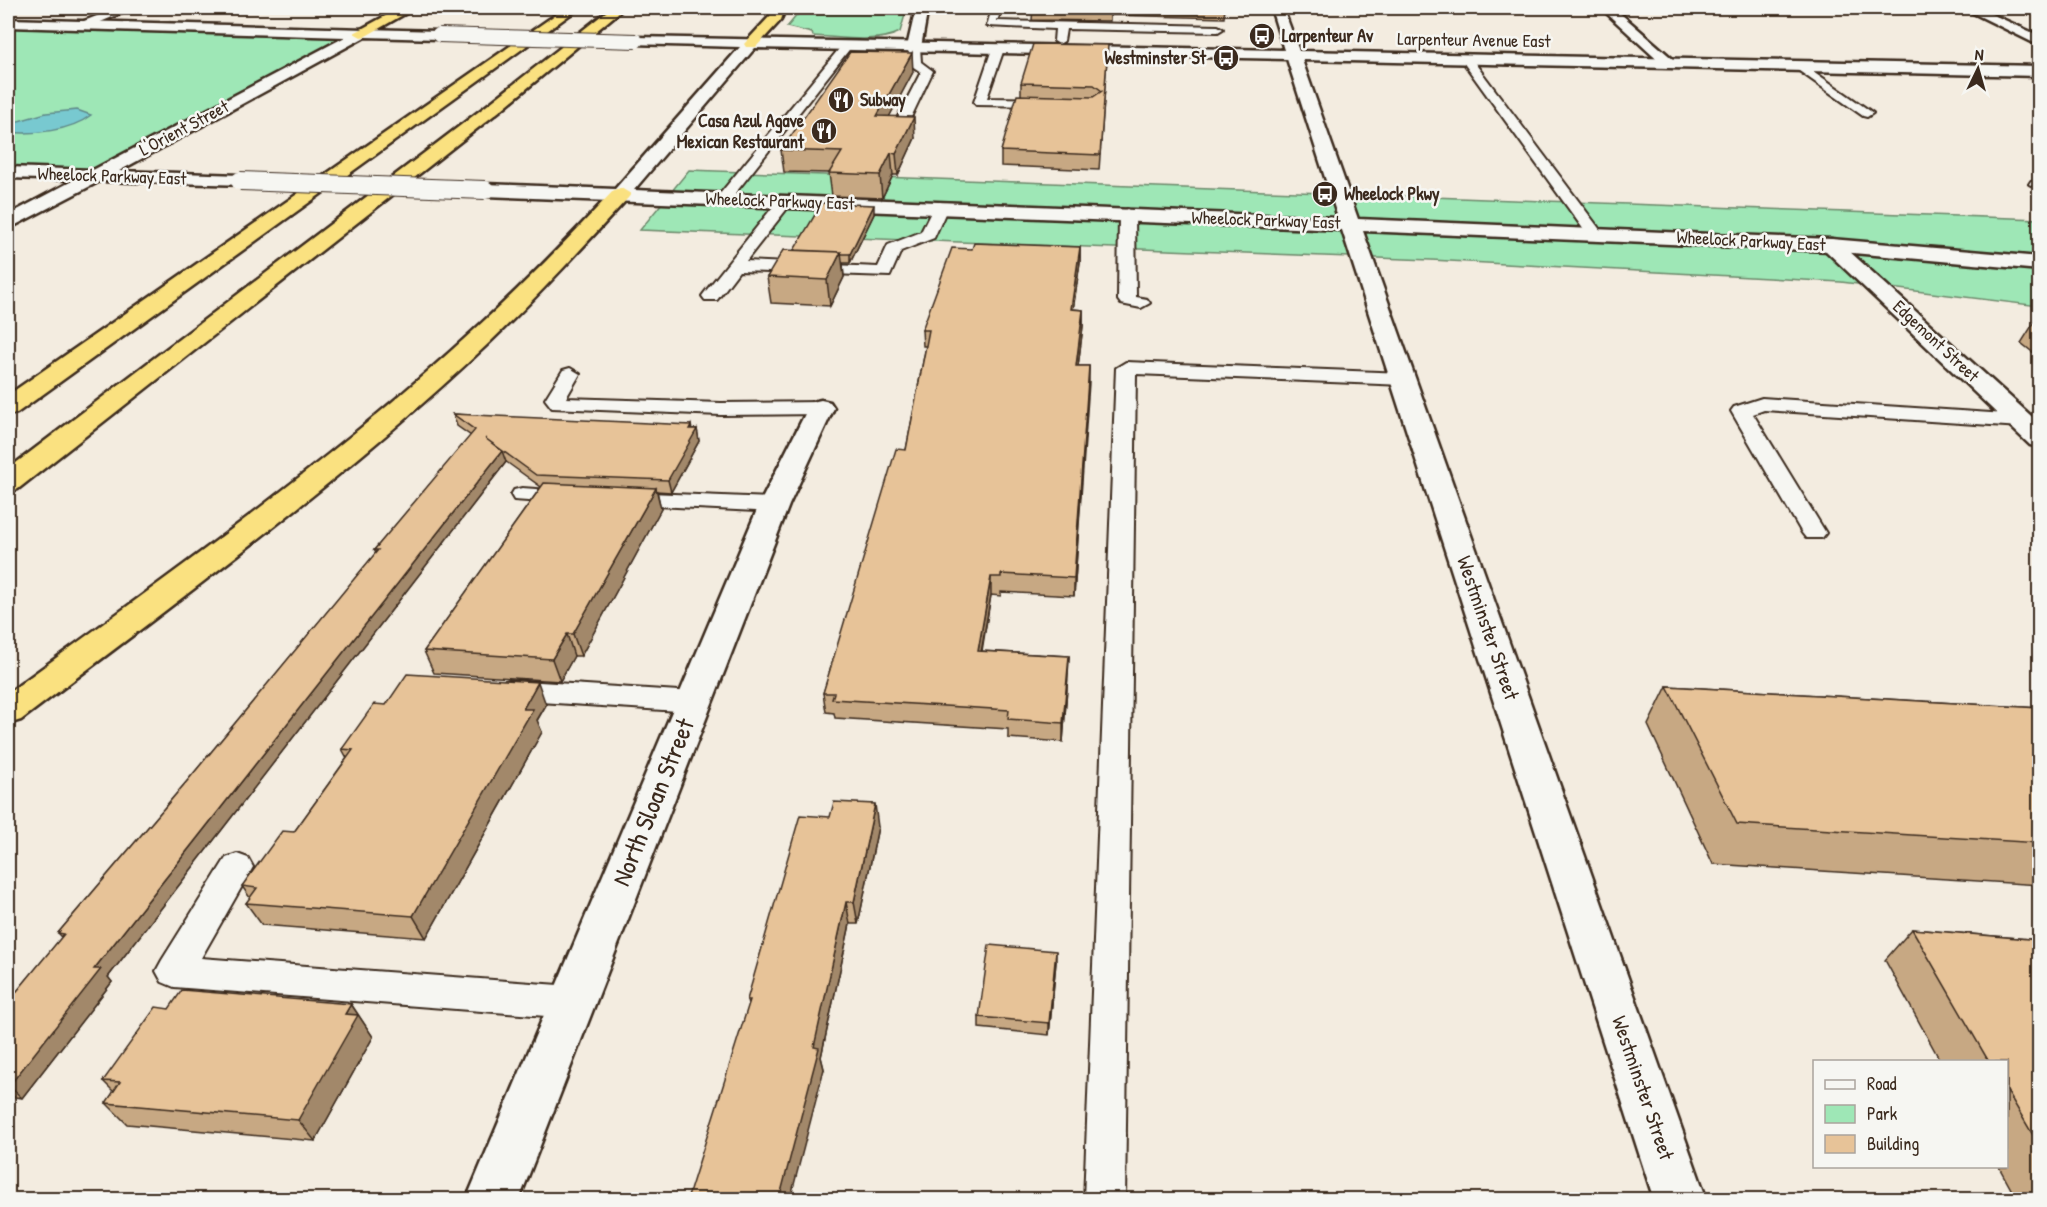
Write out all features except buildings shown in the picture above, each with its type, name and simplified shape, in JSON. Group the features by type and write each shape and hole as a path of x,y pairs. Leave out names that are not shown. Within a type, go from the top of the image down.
{"highway":[{"path":"361,33 409,8"},
{"path":"8,407 573,8"},
{"path":"8,483 496,106 618,8"},
{"path":"751,44 776,17 779,8"},
{"path":"8,711 259,523 418,391 496,323 621,194"}],"street":[{"path":"81,25 128,8"},
{"path":"914,47 922,8"},
{"name":"Westminster Street","path":"1276,8 1404,379 1681,1200"},
{"path":"1607,8 1670,64"},
{"path":"1969,8 2040,42"},
{"name":"Larpenteur Avenue East","path":"8,23 1292,57 2040,71"},
{"name":"L'Orient Street","path":"8,223 361,33"},
{"path":"621,194 751,44"},
{"name":"Wheelock Parkway East","path":"8,172 724,198 1595,234 1831,245 2040,264"},
{"name":"Edgemont Street","path":"1831,245 2040,439"},
{"name":"North Sloan Street","path":"492,1200 774,505 821,408"}],"lane":[{"path":"998,8 991,24 1218,29"},
{"path":"1058,51 1061,26"},
{"path":"724,198 839,63 847,46"},
{"path":"898,130 927,71 909,64 914,47"},
{"path":"998,49 980,102 1059,104"},
{"path":"1467,60 1595,234"},
{"path":"1799,66 1867,113"},
{"path":"711,297 785,201"},
{"path":"735,266 884,272 894,248 928,235 940,207"},
{"path":"1127,214 1127,300 1141,303"},
{"path":"1104,1200 1126,368 1404,379"},
{"path":"570,374 555,399 559,404 721,409 821,408"},
{"path":"1814,533 1741,411 1762,404 2020,421"},
{"path":"522,495 774,505"},
{"path":"484,689 694,702"},
{"path":"237,867 174,971 572,1002"}],"green space":[{"path":"803,8 907,8 900,32 880,38 858,39 813,36 812,33 787,27"},
{"path":"8,23 361,33 95,176 8,172"},
{"path":"689,170 2039,219 2039,306 1841,282 1431,260 640,230"}],"water":[{"path":"77,110 91,115 73,125 51,131 8,132 8,124 46,113"}],"place":[{"name":"Larpenteur Av","path":"1262,36"},
{"name":"Westminster St","path":"1226,58"},
{"name":"Subway","path":"841,100"},
{"name":"Casa Azul Agave Mexican Restaurant","path":"824,131"},
{"name":"Wheelock Pkwy","path":"1325,194"}]}
